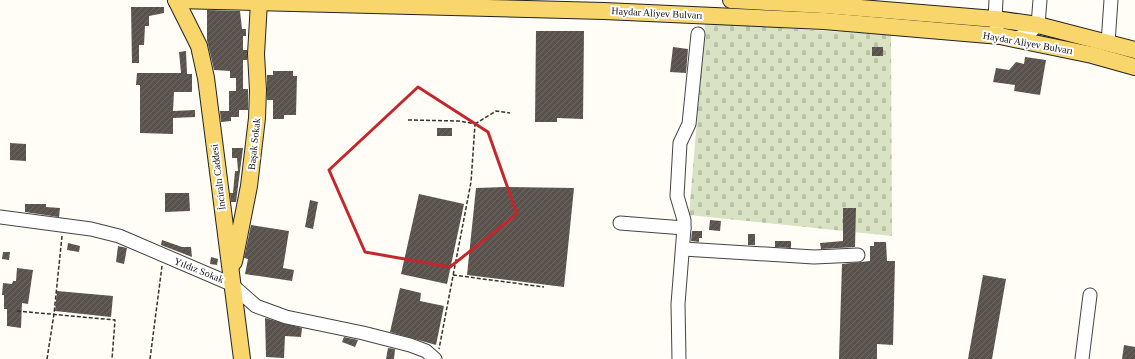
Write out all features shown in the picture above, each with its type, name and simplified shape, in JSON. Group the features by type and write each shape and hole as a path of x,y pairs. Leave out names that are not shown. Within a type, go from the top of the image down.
{"main road":[{"name":"Haydar Aliyev Bulvarı","path":"176,0 542,5 824,21 1007,37 1092,55 1135,67"},
{"name":"İnciraltı Caddesi","path":"176,0 199,46 206,78 231,284 242,359"},
{"name":"Haydar Aliyev Bulvarı","path":"731,0 824,2 995,19 1038,25 1135,50"},
{"name":"Başak Sokak","path":"231,284 239,232 249,186 256,125 258,90 256,46 259,2"}],"street":[{"path":"996,0 995,19 1007,37 1028,34 1038,25 1040,0"},
{"path":"1108,43 1111,0"},
{"path":"824,2 824,21"},
{"path":"679,359 678,304 684,228 684,220 678,196 680,144 689,124 698,34"},
{"name":"Yıldız Sokak","path":"0,217 63,224 119,236 231,284 256,306 286,317 363,333 410,345 437,355"},
{"path":"620,223 684,228"},
{"path":"683,249 814,257 858,255"},
{"path":"1082,359 1090,294"}],"path":[{"path":"408,120 460,121 475,124 496,111 510,112"},
{"path":"437,355 471,182 475,124"},
{"path":"47,359 54,314 63,224"},
{"path":"150,359 163,256"},
{"path":"453,275 544,287"},
{"path":"17,311 115,320 112,359"}],"highlighted area":[{"path":"418,87 488,132 517,214 450,267 365,252 329,170"}],"green space":[{"path":"705,23 891,35 892,236 689,215"}],"building":[{"path":"131,7 164,7 164,13 149,16 149,26 145,26 144,45 139,45 139,63 132,63"},
{"path":"207,10 240,11 242,29 246,29 246,36 243,36 243,50 247,50 247,60 243,60 243,89 248,89 248,110 239,110 239,117 231,117 231,121 221,122 220,111 229,111 229,91 236,91 236,78 230,78 230,71 214,70 207,40"},
{"path":"536,31 584,31 583,119 557,118 557,122 535,122"},
{"path":"673,47 688,49 686,73 670,72"},
{"path":"872,47 883,47 883,56 872,56"},
{"path":"186,51 187,74 192,74 192,92 174,92 173,111 195,110 195,117 173,118 173,134 140,133 140,85 136,85 137,73 181,73 179,52"},
{"path":"1025,57 1046,60 1040,95 1014,91 1015,85 993,82 996,68 1009,70 1016,62 1024,64"},
{"path":"273,71 293,71 293,76 297,76 296,115 284,115 284,119 273,119 273,100 267,100 267,75 273,75"},
{"path":"437,128 452,128 452,136 437,136"},
{"path":"10,143 26,144 26,161 10,160"},
{"path":"232,148 243,148 236,202 231,202 230,193 233,193 235,171 238,171 237,158 232,158"},
{"path":"476,188 574,188 564,287 467,275"},
{"path":"165,193 189,193 190,211 165,212"},
{"path":"419,194 464,204 447,284 401,274"},
{"path":"310,200 318,202 313,229 305,227"},
{"path":"25,204 46,204 46,207 60,208 59,217 25,212"},
{"path":"843,208 856,208 855,247 821,249 820,243 843,241"},
{"path":"710,220 721,221 720,231 709,230"},
{"path":"251,225 289,231 283,268 294,270 292,281 245,274 248,259 244,258"},
{"path":"692,231 702,231 702,238 699,238 699,242 691,241"},
{"path":"748,234 755,234 755,245 748,245"},
{"path":"162,240 182,247 191,247 192,257 161,245"},
{"path":"775,241 791,241 791,248 775,247"},
{"path":"874,242 886,242 887,261 895,261 893,345 877,344 877,359 839,359 842,264 870,261 870,246 874,246"},
{"path":"68,243 80,246 79,252 67,250"},
{"path":"118,246 127,248 124,264 116,262"},
{"path":"3,252 10,252 9,260 2,259"},
{"path":"211,257 218,259 217,265 210,264"},
{"path":"17,268 33,270 28,304 22,303 21,328 7,326 7,309 4,309 4,295 2,295 3,283 12,284 13,281 16,281"},
{"path":"983,275 1006,279 992,359 968,359"},
{"path":"400,288 421,293 420,301 444,306 436,345 390,332"},
{"path":"57,291 113,296 111,317 55,311"},
{"path":"265,318 302,328 301,337 285,336 284,358 266,357"},
{"path":"344,337 358,340 355,347 342,342"},
{"path":"1124,345 1135,347 1135,359 1122,359"},
{"path":"388,348 395,349 394,359 386,359"}]}
